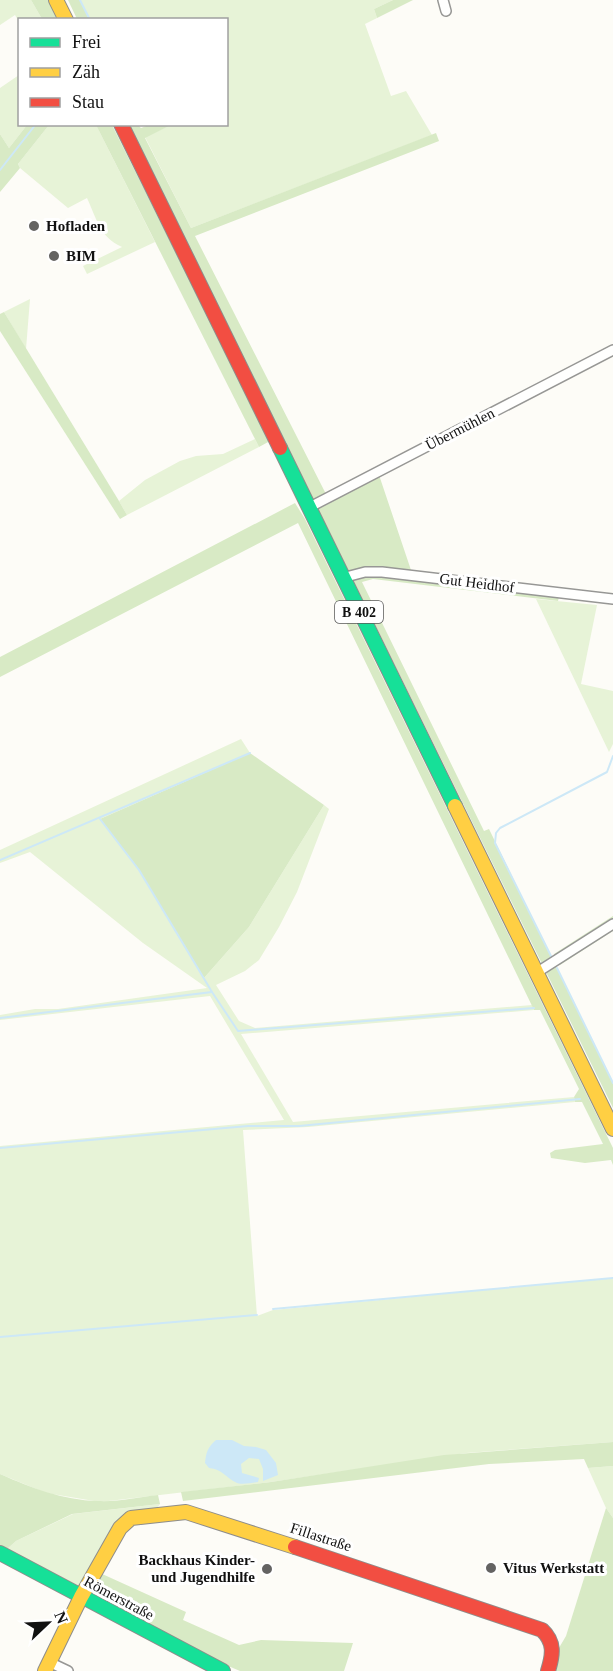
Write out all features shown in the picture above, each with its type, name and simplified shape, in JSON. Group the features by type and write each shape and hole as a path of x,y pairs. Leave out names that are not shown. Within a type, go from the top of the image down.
{"main road":[{"path":"56,0 65,18"},
{"name":"B 402","path":"122,126 613,1129"},
{"name":"Fillastraße","path":"81,1597 125,1522 131,1518 192,1512 542,1630 552,1641 554,1650 548,1671"},
{"name":"Römerstraße","path":"0,1553 224,1671"},
{"path":"47,1667 81,1597"}],"street":[{"path":"443,0 446,11"},
{"name":"Übermühlen","path":"308,508 613,350"},
{"name":"Gut Heidhof","path":"342,578 365,572 382,572 613,599"},
{"path":"536,973 613,924"},
{"path":"47,1667 68,1671"}],"green space":[{"path":"0,0 31,0 41,18 18,18 18,20 15,15 0,25"},
{"path":"31,0 48,0 58,18 41,18"},
{"path":"68,0 80,0 89,18 77,18"},
{"path":"80,0 393,0 374,9 377,18 365,24 391,96 406,91 432,135 191,228 145,137 169,126 228,126 228,18 89,18"},
{"path":"393,0 413,0 377,18 374,9"},
{"path":"18,76 18,126 26,126 9,148 0,134 0,88"},
{"path":"26,126 48,126 18,164 20,168 0,192 0,134 9,148"},
{"path":"48,126 97,126 155,242 87,274 83,266 122,247 104,233 87,198 68,208 18,164"},
{"path":"97,126 112,126 270,441 259,447"},
{"path":"129,126 141,128 169,126 145,138 191,228 436,133 439,141 195,236 328,498 378,472 413,576 560,593 558,601 373,579 362,582 484,831 489,829 613,1083 613,1108"},
{"path":"30,299 26,349 4,312"},
{"path":"4,312 127,515 120,519 0,331 0,314"},
{"path":"255,439 259,447 127,515 119,501 145,480 180,461 196,456 223,454"},
{"path":"295,503 305,519 613,1148 613,1165 611,1160 585,1163 551,1158 550,1153 555,1150 603,1144 582,1102 575,1102 574,1097 579,1089 540,1010 534,1010 298,523 0,677 0,657"},
{"path":"536,599 597,605 581,684 613,691 613,744 609,752"},
{"path":"241,739 250,753 100,819 139,870 204,978 249,927 324,805 329,809 297,892 259,960 245,971 216,985 239,1021 255,1028 532,1005 534,1010 241,1034 293,1122 574,1097 575,1102 308,1127 243,1130 257,1316 273,1310 613,1278 613,1442 466,1453 271,1482 100,1502 46,1493 0,1474 0,1146 284,1120 210,996 0,1020 0,1015 35,1009 58,1009 207,988 143,943 30,852 0,863 0,850"},
{"path":"250,753 324,805 249,927 204,978 139,870 100,819"},
{"path":"613,916 613,931 560,965 554,954"},
{"path":"613,1442 613,1466 588,1468 584,1459 489,1464 183,1501 181,1492 271,1482 444,1455"},
{"path":"613,1466 613,1518 588,1468"},
{"path":"0,1474 60,1496 106,1501 158,1495 160,1504 72,1514 16,1541 7,1549 0,1546"},
{"path":"160,1504 153,1513 130,1516 81,1587 7,1549 16,1541 73,1514"},
{"path":"606,1508 613,1518 613,1671 548,1671 566,1636"},
{"path":"100,1573 186,1612 183,1620 239,1645 261,1640 353,1643 344,1671 240,1671 183,1644 90,1594"}],"water":[{"path":"216,1440 232,1440 244,1446 266,1450 276,1463 278,1475 263,1481 263,1469 259,1459 249,1458 241,1464 242,1473 259,1478 258,1482 237,1483 217,1470 209,1468 205,1463 206,1456 209,1447"}],"waterway":[{"path":"80,0 89,18"},
{"path":"0,170 34,126"},
{"path":"0,860 250,753"},
{"path":"551,956 495,843 496,833 500,828 607,772 613,756"},
{"path":"100,819 139,870 238,1031 534,1008"},
{"path":"557,968 613,1083"},
{"path":"0,1018 212,992"},
{"path":"0,1148 248,1126 299,1126 580,1099"},
{"path":"273,1309 613,1278"},
{"path":"0,1337 257,1315"}],"traffic: fast":[{"path":"280,448 455,806"},
{"path":"0,1553 223,1671"}],"traffic: slow":[{"path":"56,0 65,18"},
{"path":"455,806 613,1129"},
{"path":"45,1671 81,1597 120,1528 131,1518 186,1512 295,1547"}],"traffic: jam":[{"path":"122,126 280,448"},
{"path":"295,1547 542,1630 549,1639 552,1649 548,1671"}],"place":[{"name":"Hofladen","path":"34,226"},
{"name":"BIM","path":"54,256"},
{"name":"Vitus Werkstatt","path":"491,1568"},
{"name":"Backhaus Kinder- und Jugendhilfe","path":"267,1569"}]}
